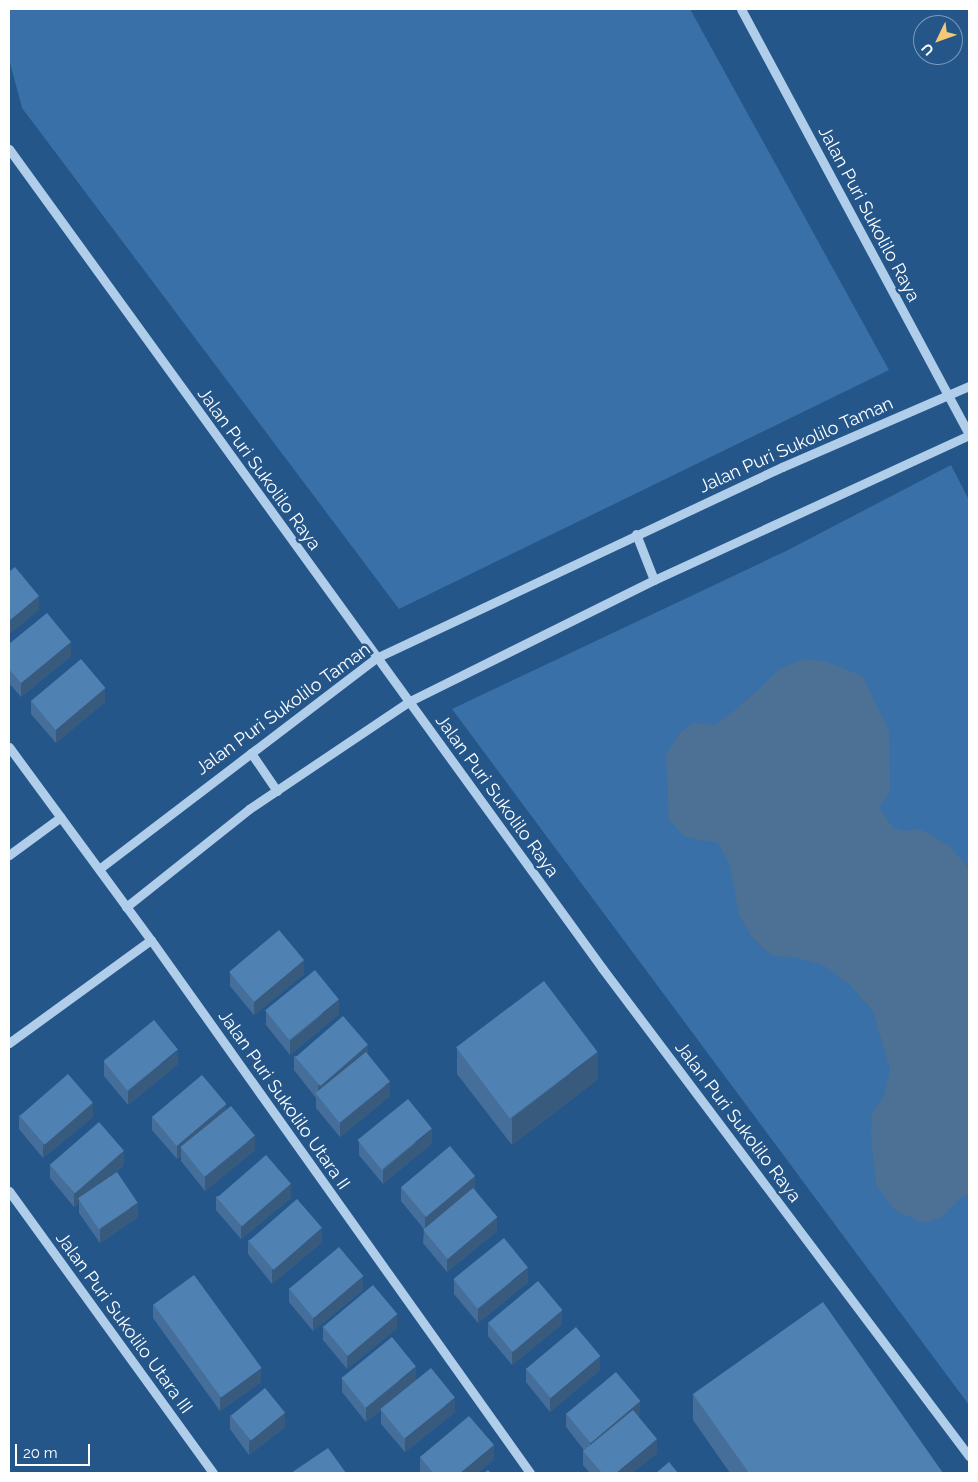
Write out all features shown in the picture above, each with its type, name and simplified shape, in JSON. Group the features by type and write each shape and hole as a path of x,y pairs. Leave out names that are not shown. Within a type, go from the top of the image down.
{"street":[{"name":"Jalan Puri Sukolilo Raya","path":"741,9 969,434"},
{"name":"Jalan Puri Sukolilo Raya","path":"9,149 602,968 969,1456"},
{"name":"Jalan Puri Sukolilo Taman","path":"99,869 376,658 525,590 636,534 782,467 948,398 969,386"},
{"path":"126,907 277,791 408,702 654,580 969,434"},
{"path":"636,534 654,580"},
{"name":"Jalan Puri Sukolilo Utara II","path":"9,747 151,940 530,1473"},
{"path":"251,753 277,791"},
{"path":"9,855 61,818"},
{"path":"9,1043 151,940"},
{"name":"Jalan Puri Sukolilo Utara III","path":"9,1191 213,1473"}],"shaded area":[{"path":"9,9 690,9 889,370 399,609 22,108 9,59"},
{"path":"951,465 969,500 969,1405 452,709 786,551"},
{"path":"805,659 825,661 862,676 889,731 890,792 879,807 893,828 906,831 920,829 951,847 969,870 969,1194 964,1195 941,1218 923,1223 896,1211 876,1185 871,1137 872,1113 884,1096 890,1069 873,1011 850,985 823,965 794,957 772,956 751,936 739,915 730,865 718,843 685,837 669,820 666,755 678,735 693,723 714,725 739,707 781,668"}],"building":[{"path":"15,567 39,596 9,621 9,572"},
{"path":"47,613 71,642 21,683 9,669 9,644"},
{"path":"81,659 105,688 56,730 31,701"},
{"path":"279,930 304,960 254,1002 229,972"},
{"path":"315,970 339,1000 289,1040 265,1010"},
{"path":"544,981 598,1052 510,1118 456,1047"},
{"path":"343,1016 368,1045 320,1086 295,1057"},
{"path":"154,1020 178,1050 127,1090 103,1061"},
{"path":"366,1052 390,1082 339,1122 315,1093"},
{"path":"68,1074 93,1103 45,1145 20,1116"},
{"path":"202,1075 226,1104 177,1146 152,1117"},
{"path":"408,1099 432,1129 381,1169 357,1140"},
{"path":"231,1106 255,1136 204,1176 180,1147"},
{"path":"99,1122 124,1151 75,1193 50,1165"},
{"path":"450,1146 475,1176 426,1217 401,1187"},
{"path":"266,1155 291,1184 242,1226 217,1198"},
{"path":"117,1172 138,1203 99,1229 78,1198"},
{"path":"473,1188 497,1217 448,1259 423,1230"},
{"path":"297,1199 322,1228 274,1270 249,1241"},
{"path":"504,1238 528,1268 477,1308 453,1279"},
{"path":"339,1247 363,1276 314,1318 289,1289"},
{"path":"194,1275 262,1368 221,1397 154,1304"},
{"path":"538,1281 562,1310 513,1352 488,1323"},
{"path":"373,1285 397,1314 348,1356 323,1327"},
{"path":"823,1302 943,1473 749,1473 693,1394"},
{"path":"576,1327 600,1356 551,1398 526,1369"},
{"path":"392,1337 416,1367 365,1407 341,1378"},
{"path":"431,1368 455,1398 404,1438 380,1409"},
{"path":"616,1372 640,1401 591,1443 566,1414"},
{"path":"265,1388 285,1413 251,1441 231,1416"},
{"path":"633,1410 657,1439 616,1473 602,1473 583,1451"},
{"path":"469,1416 494,1445 460,1473 433,1473 420,1457"},
{"path":"328,1448 346,1473 291,1473"},
{"path":"669,1462 678,1473 656,1473"}]}
